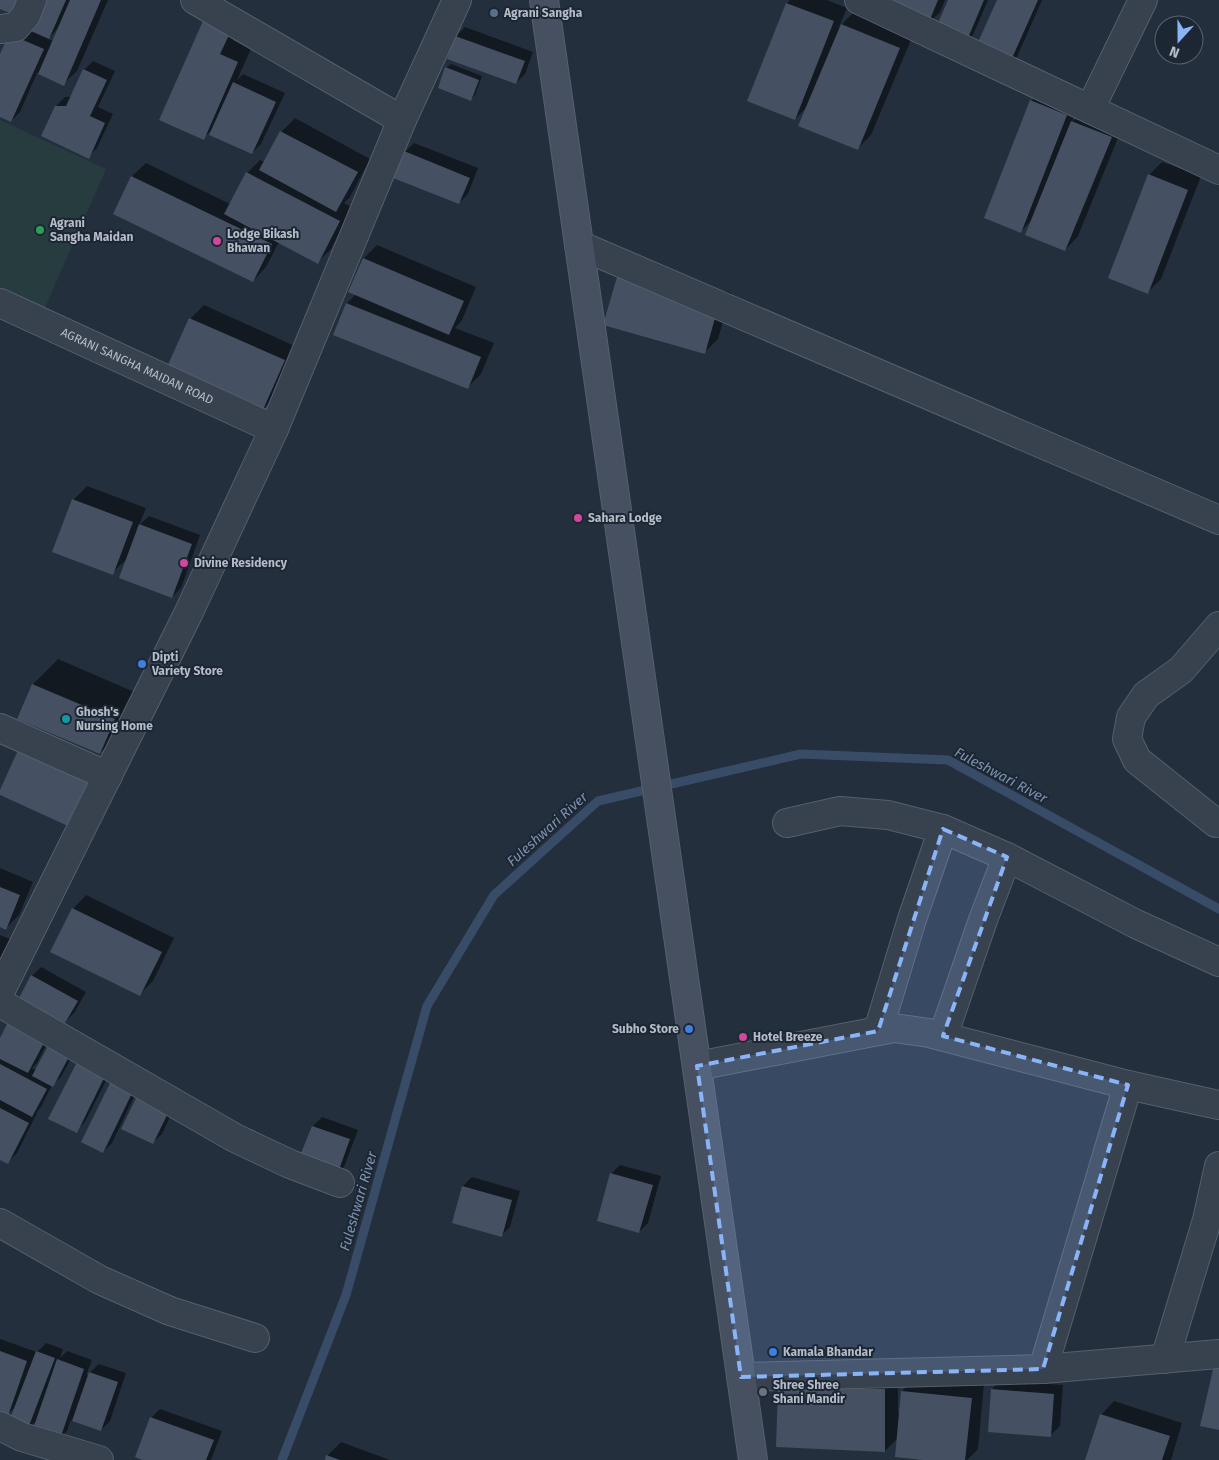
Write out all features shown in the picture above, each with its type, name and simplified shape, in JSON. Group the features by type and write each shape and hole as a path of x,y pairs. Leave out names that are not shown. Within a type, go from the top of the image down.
{"main road":[{"path":"544,0 753,1460"}],"street":[{"path":"0,29 16,27 26,15 32,0"},
{"path":"195,0 402,120"},
{"path":"0,992 188,614 274,429 402,120 457,0"},
{"path":"859,0 1219,170"},
{"path":"1090,109 1143,0"},
{"path":"579,245 1219,520"},
{"name":"AGRANI SANGHA MAIDAN ROAD","path":"0,303 274,429"},
{"path":"1216,824 1137,760 1127,740 1131,717 1146,696 1181,670 1219,626"},
{"path":"0,728 108,776"},
{"path":"786,823 840,811 888,815 943,830 1007,857 1136,924 1219,962"},
{"path":"878,1031 912,919 943,830"},
{"path":"943,1036 1007,857"},
{"path":"0,1003 235,1138 290,1164 340,1183"},
{"path":"697,1066 894,1028 943,1036 1128,1085 1219,1105"},
{"path":"1043,1369 1128,1085"},
{"path":"1165,1359 1207,1220 1219,1166"},
{"path":"0,1223 100,1280 170,1311 255,1338"},
{"path":"741,1377 1043,1369 1219,1354"},
{"path":"0,1426 22,1437 99,1460"}],"highlighted area":[{"path":"943,829 1007,857 943,1036 1128,1085 1043,1369 741,1377 697,1066 878,1031"}],"green space":[{"name":"Agrani Sangha Maidan","path":"0,120 106,169 44,310 0,290"}],"building":[{"path":"0,0 18,0 12,14 0,9"},
{"path":"36,0 66,0 49,39 24,28"},
{"path":"70,0 101,0 64,86 38,74"},
{"path":"892,0 938,0 927,27 887,11"},
{"path":"948,0 984,0 965,45 934,32"},
{"path":"997,0 1038,0 1008,67 974,51"},
{"path":"786,3 834,21 795,120 747,101"},
{"path":"203,21 230,33 220,54 238,62 204,140 159,120"},
{"path":"841,24 900,48 858,150 798,126"},
{"path":"9,34 44,49 11,122 0,117 0,54"},
{"path":"455,36 525,61 516,84 447,59"},
{"path":"445,67 479,80 471,101 438,88"},
{"path":"83,69 107,80 90,116 105,123 89,159 41,136 55,106 66,106"},
{"path":"233,82 276,102 252,154 209,135"},
{"path":"1030,100 1067,115 1021,233 984,218"},
{"path":"1071,121 1112,137 1065,251 1025,235"},
{"path":"280,131 358,172 336,212 259,170"},
{"path":"404,151 470,178 459,204 393,178"},
{"path":"246,172 340,221 318,264 224,214"},
{"path":"1148,174 1188,190 1148,294 1108,278"},
{"path":"131,176 272,244 253,282 113,214"},
{"path":"363,258 464,301 449,335 348,292"},
{"path":"617,277 718,307 705,354 603,325"},
{"path":"346,303 481,357 468,389 333,335"},
{"path":"189,318 285,360 262,412 166,369"},
{"path":"72,499 133,522 113,575 52,552"},
{"path":"139,524 192,544 172,598 119,578"},
{"name":"Ghosh's Nursing Home","path":"32,684 115,719 100,754 17,719"},
{"path":"19,748 89,780 68,826 0,795 0,790"},
{"path":"0,887 20,895 6,930 0,927"},
{"path":"72,908 162,952 140,996 50,952"},
{"path":"31,975 78,1001 65,1023 19,998"},
{"path":"10,1018 47,1037 28,1073 0,1059 0,1038"},
{"path":"51,1040 72,1051 53,1087 32,1076"},
{"path":"78,1060 106,1074 77,1133 48,1119"},
{"path":"0,1064 47,1089 32,1117 0,1100"},
{"path":"113,1077 135,1087 103,1153 81,1142"},
{"path":"138,1094 170,1109 153,1144 121,1129"},
{"path":"0,1108 29,1123 8,1164 0,1160"},
{"path":"312,1126 350,1139 336,1178 297,1163"},
{"path":"610,1173 653,1185 639,1233 597,1221"},
{"path":"462,1186 512,1200 502,1237 452,1223"},
{"path":"0,1351 27,1361 8,1416 0,1413"},
{"path":"36,1351 55,1358 27,1431 8,1424"},
{"path":"57,1359 84,1369 59,1442 32,1432"},
{"path":"1215,1361 1219,1362 1219,1430 1200,1426"},
{"path":"89,1372 118,1382 101,1431 72,1421"},
{"path":"778,1388 885,1389 885,1452 776,1447"},
{"path":"991,1389 1054,1394 1051,1437 988,1432"},
{"path":"901,1391 972,1398 965,1460 923,1460 895,1457"},
{"path":"1100,1414 1170,1436 1162,1460 1085,1460"},
{"path":"150,1417 214,1440 206,1460 142,1460 135,1457"},
{"path":"326,1455 340,1460 325,1460"}],"waterway":[{"name":"Fuleshwari River","path":"282,1460 346,1295 427,1006 494,895 598,801 801,754 948,760 1219,909"}],"place":[{"name":"Agrani Sangha","path":"494,13"},
{"name":"Agrani Sangha Maidan","path":"40,230"},
{"name":"Lodge Bikash Bhawan","path":"217,241"},
{"name":"Sahara Lodge","path":"578,518"},
{"name":"Divine Residency","path":"184,563"},
{"name":"Dipti Variety Store","path":"142,664"},
{"name":"Ghosh's Nursing Home","path":"66,719"},
{"name":"Subho Store","path":"689,1029"},
{"name":"Hotel Breeze","path":"743,1037"},
{"name":"Kamala Bhandar","path":"773,1352"},
{"name":"Shree Shree Shani Mandir","path":"763,1392"}]}
